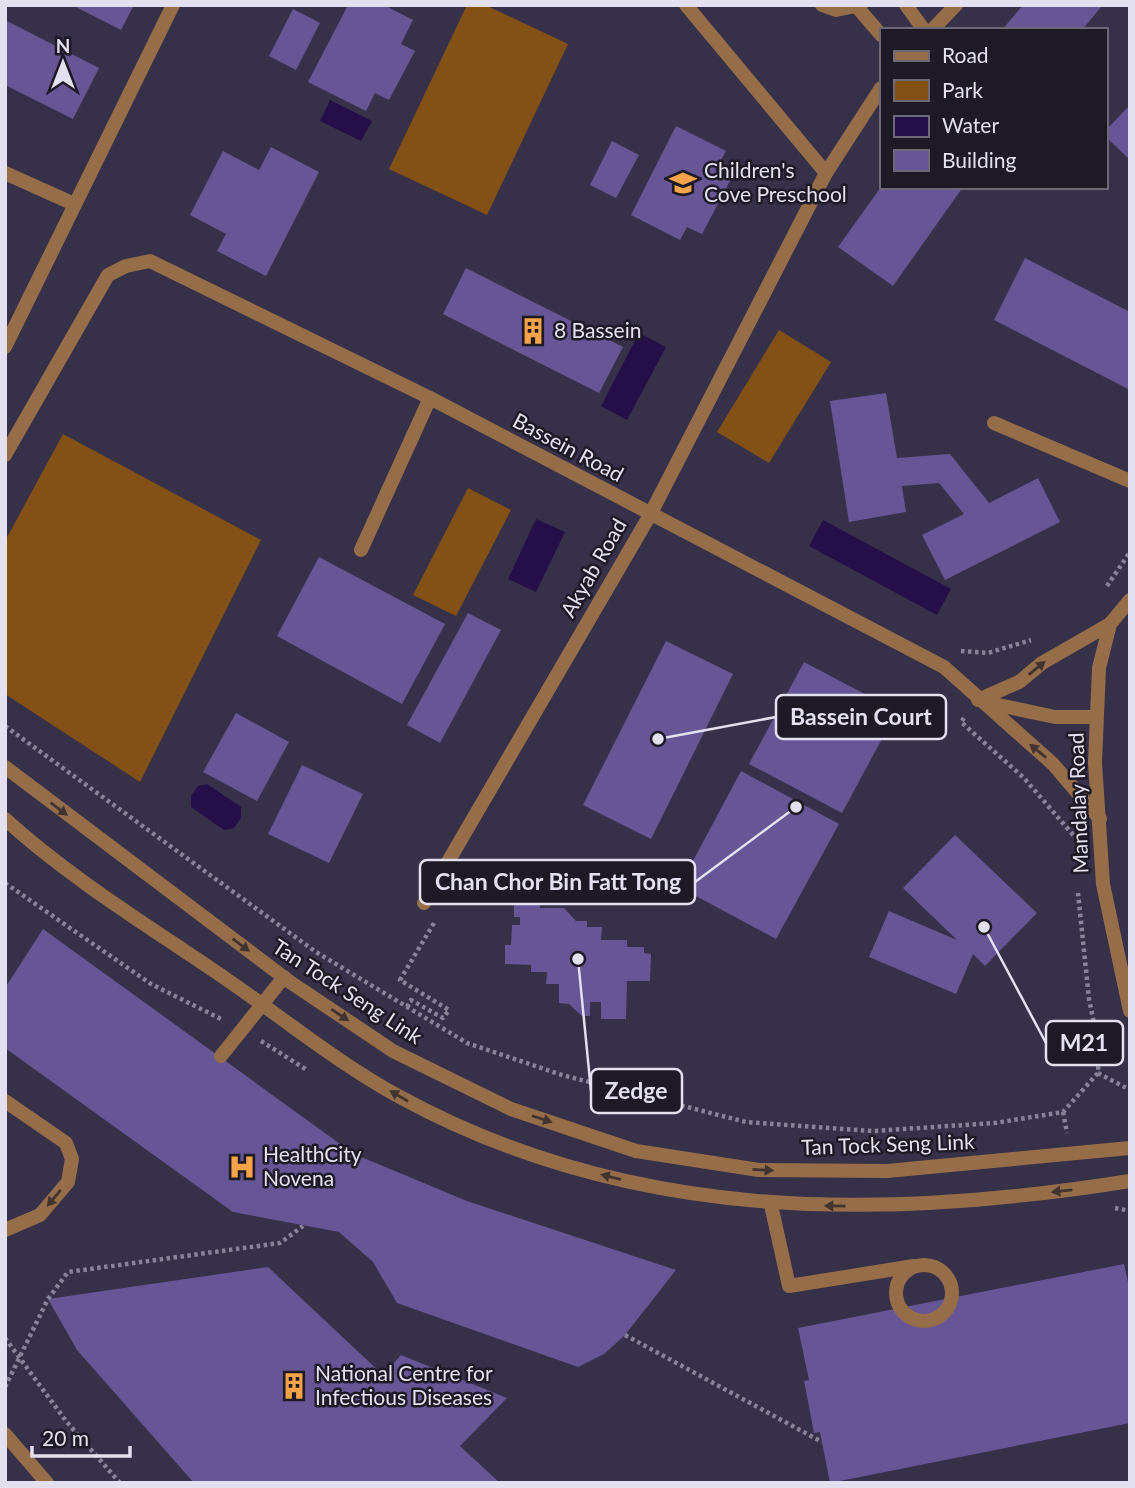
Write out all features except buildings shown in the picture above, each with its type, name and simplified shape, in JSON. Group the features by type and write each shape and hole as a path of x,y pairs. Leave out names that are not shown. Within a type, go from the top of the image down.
{"street":[{"path":"5,347 173,5"},
{"path":"686,5 826,173"},
{"path":"822,5 836,10 859,6 880,34"},
{"path":"905,5 922,28"},
{"path":"934,28 956,5"},
{"name":"Akyab Road","path":"424,903 650,515 826,173 880,90"},
{"path":"5,173 74,204"},
{"name":"Bassein Road","path":"5,455 108,275 126,266 149,261 430,398 943,667 1053,764 1100,820"},
{"path":"361,550 430,398"},
{"path":"994,423 1130,481"},
{"name":"Mandalay Road","path":"1130,600 1110,624 1099,668 1096,717 1096,786 1103,884 1130,1011"},
{"path":"978,700 1019,682 1042,663 1110,624"},
{"path":"978,700 1055,717 1096,717"},
{"name":"Tan Tock Seng Link","path":"5,767 284,977 393,1051 499,1103 636,1150 759,1170 887,1171 1130,1147"},
{"path":"5,819 26,838 398,1096 471,1132 571,1167 668,1192 771,1205 863,1206 966,1202 1130,1181"},
{"path":"5,830 26,838"},
{"path":"221,1056 284,977"},
{"path":"5,1101 66,1143 72,1159 68,1182 40,1215 5,1230"},
{"path":"771,1205 789,1286 914,1266 923,1265 940,1269 951,1283 952,1302 940,1317 931,1320 912,1318 898,1304 897,1285 914,1266"},
{"path":"5,1434 47,1483"}],"path":[{"path":"1105,590 1130,552"},
{"path":"948,651 988,653 1038,638"},
{"path":"978,700 961,722 1024,778 1074,832 1075,845"},
{"path":"5,726 316,952 467,1043 562,1075 746,1122 873,1131 995,1123 1063,1112 1098,1073 1099,1048 1089,999 1078,885"},
{"path":"5,883 151,984 242,1030"},
{"path":"400,980 449,1010 443,1018 411,1000 407,1007"},
{"path":"1098,1073 1130,1090"},
{"path":"5,1387 48,1298 68,1272 280,1243 303,1226"},
{"path":"625,1335 822,1442"},
{"path":"5,1338 66,1421 120,1483"}],"green space":[{"path":"467,5 485,5 568,44 487,215 389,169"},
{"path":"779,330 831,362 769,463 717,432"},
{"path":"63,434 261,540 140,782 5,694 5,541"},
{"path":"468,488 511,510 456,616 413,595"}],"water":[{"path":"330,100 372,121 361,141 320,121"},
{"path":"639,333 666,347 627,420 601,406"},
{"path":"536,519 565,532 536,592 508,579"},
{"path":"823,520 951,589 937,615 809,546"},
{"path":"207,784 241,807 241,818 234,828 224,830 191,807 191,796 198,786"}],"place":[{"name":"Children's Cove Preschool","path":"683,183"},
{"name":"8 Bassein","path":"533,331"},
{"name":"Bassein Court","path":"658,739"},
{"name":"Chan Chor Bin Fatt Tong","path":"796,807"},
{"name":"M21","path":"984,927"},
{"name":"Zedge","path":"578,959"},
{"name":"HealthCity Novena","path":"242,1167"},
{"name":"National Centre for Infectious Diseases","path":"294,1386"}]}
